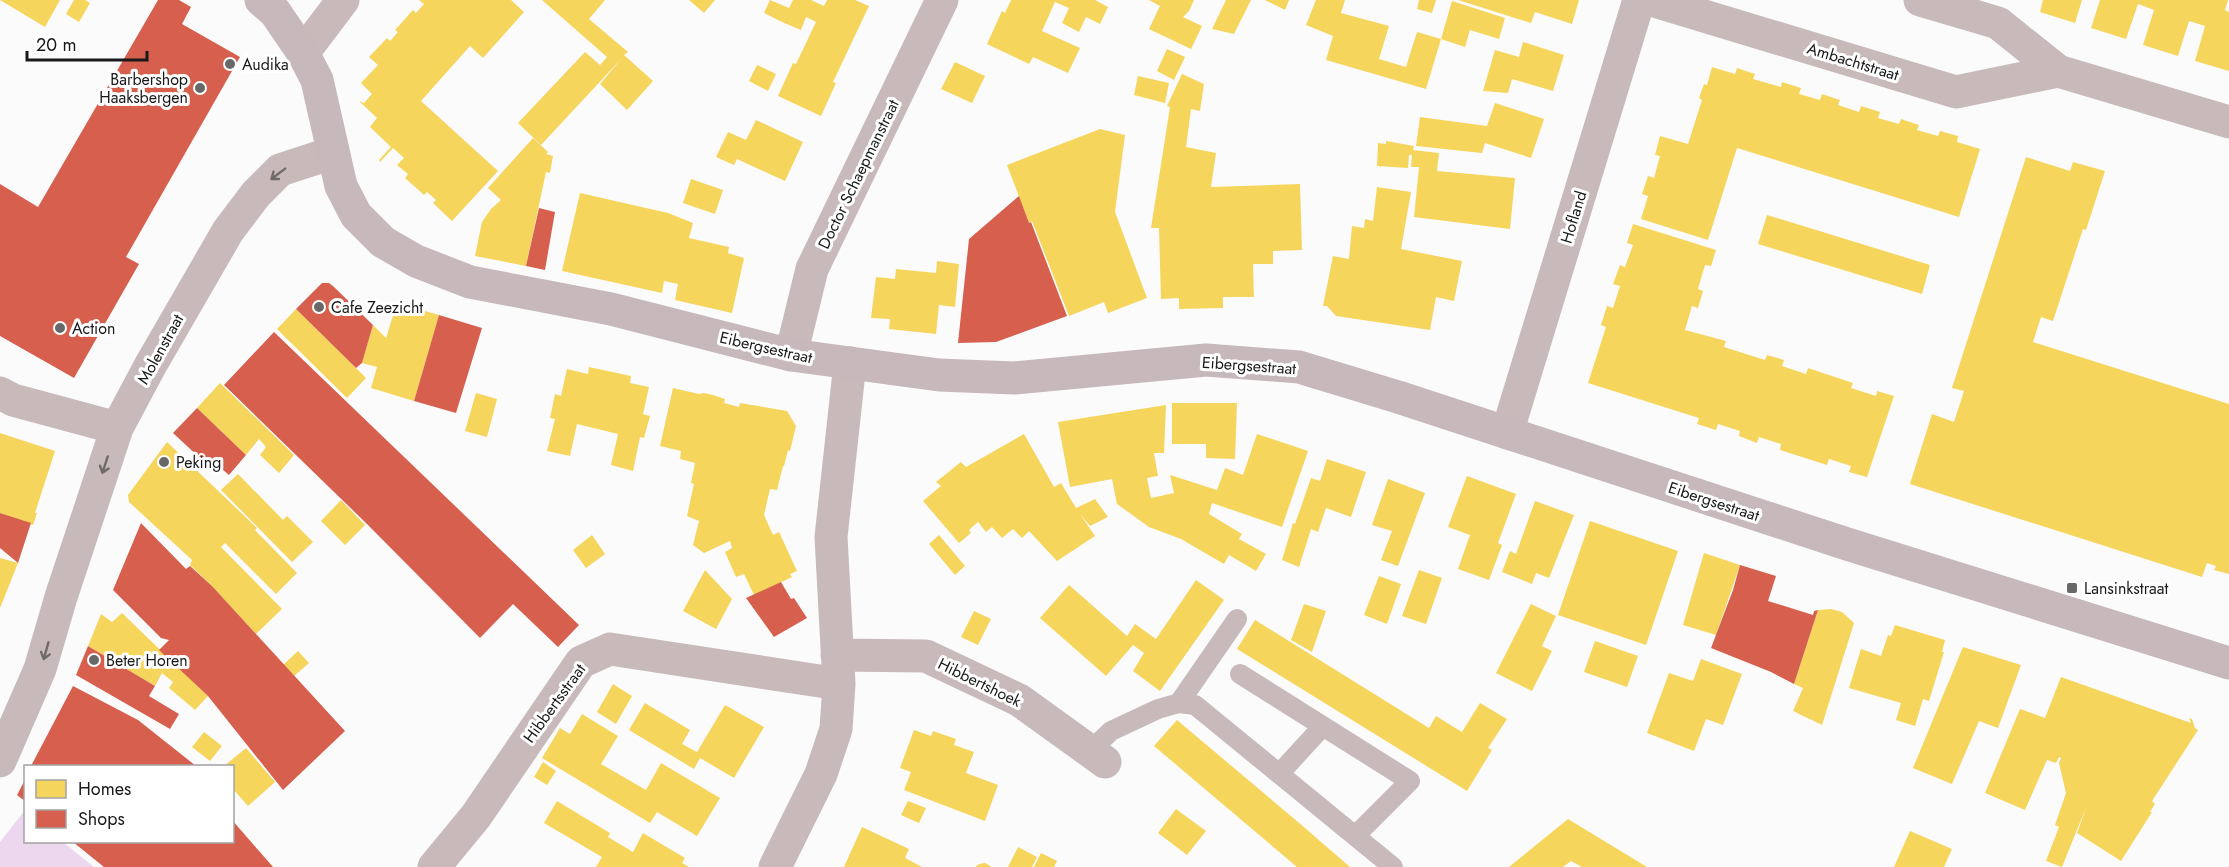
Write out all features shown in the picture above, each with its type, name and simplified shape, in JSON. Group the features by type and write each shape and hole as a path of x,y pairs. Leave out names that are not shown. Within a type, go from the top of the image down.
{"main road":[{"path":"261,0 275,12 303,53 316,80 332,153"},
{"name":"Eibergsestraat","path":"332,153 341,186 356,215 383,242 416,261 470,282 611,309 791,355 939,375 1014,378 1206,360 1299,367 1398,397 1847,544 2229,663"}],"street":[{"path":"303,53 343,0"},
{"name":"Doctor Schaepmanstraat","path":"791,355 812,269 942,0"},
{"name":"Hofland","path":"1507,433 1640,0"},
{"name":"Ambachtstraat","path":"1651,0 1956,92 2058,71 2229,123"},
{"name":"Ambachtstraat","path":"1920,0 2001,12 2058,71"},
{"name":"Molenstraat","path":"0,760 40,669 61,597 117,428 150,366 228,231 256,194 280,170 332,153"},
{"path":"775,867 821,774 836,729 838,669 831,537 850,363"},
{"path":"0,393 13,400 117,428"},
{"name":"Hibbertsstraat","path":"434,867 476,816 581,662 610,650 838,669"},
{"name":"Hibbertshoek","path":"838,669 926,656 1019,700 1097,757"}],"lane":[{"path":"1179,703 1237,619"},
{"path":"1240,674 1410,782 1355,836"},
{"path":"1097,757 1112,731 1158,709 1179,703 1195,705 1393,867"},
{"path":"1279,774 1323,726"}],"shaded area":[{"path":"24,811 24,843 64,843 94,867 0,867 0,842"}],"building: Homes":[{"path":"0,0 60,0 45,27"},
{"path":"74,0 85,0 90,3 79,22 66,14"},
{"path":"419,0 511,0 524,12 483,58 470,46 421,101 498,171 452,221 433,203 436,200 427,192 424,195 405,178 408,174 397,165 404,158 393,148 380,162 379,160 391,147 370,127 377,118 359,101 364,103 372,94 361,83 378,65 369,57 387,38 390,41 398,32 395,30 413,10 416,13 424,4"},
{"path":"542,0 605,0 589,19 628,52 624,55 653,81 627,110 600,84 622,58 541,145 518,123 585,52 600,65 607,57"},
{"path":"689,0 715,0 704,13"},
{"path":"770,0 789,8 793,0 811,0 824,6 827,0 855,0 869,6 833,82 836,83 821,116 778,96 816,22 806,17 801,30 782,22 764,13"},
{"path":"1011,0 1095,0 1108,7 1100,24 1086,17 1079,32 1062,23 1069,8 1055,2 1042,31 1080,48 1068,73 1033,57 1029,64 987,44 1002,11 1005,13"},
{"path":"1149,0 1194,0 1183,17 1202,26 1191,49 1149,29 1160,6"},
{"path":"1226,0 1251,0 1234,34 1212,29"},
{"path":"1265,0 1289,0 1285,10"},
{"path":"1316,0 1345,0 1341,13 1389,26 1379,59 1406,67 1417,32 1441,39 1426,89 1326,60 1333,36 1306,25"},
{"path":"1419,0 1436,0 1432,13 1417,9"},
{"path":"1458,0 1579,0 1572,24 1535,12 1531,23"},
{"path":"2043,0 2082,0 2075,23 2040,12"},
{"path":"2100,0 2228,0 2225,10 2229,12 2229,71 2195,61 2205,26 2189,21 2178,56 2143,45 2154,10 2138,4 2126,39 2091,28"},
{"path":"1452,1 1505,18 1499,39 1470,30 1465,47 1441,39"},
{"path":"1523,42 1564,55 1553,91 1512,79 1508,93 1483,91 1495,50 1519,57"},
{"path":"1167,49 1185,57 1174,80 1157,71"},
{"path":"955,62 985,76 972,103 941,89"},
{"path":"757,65 776,74 768,91 749,81"},
{"path":"1712,67 1735,74 1737,68 1755,74 1753,79 1781,87 1782,82 1801,88 1799,94 1820,100 1822,94 1840,100 1838,105 1859,112 1861,106 1880,112 1878,118 1899,124 1901,119 1919,125 1917,130 1938,136 1940,131 1958,136 1957,142 1980,149 1959,217 1737,148 1708,240 1641,219 1648,196 1642,194 1648,176 1654,178 1660,156 1655,155 1660,136 1688,144 1702,100 1699,98 1704,84 1707,85"},
{"path":"1182,74 1204,84 1200,111 1191,109 1186,147 1216,153 1211,187 1300,184 1302,250 1273,251 1273,264 1253,264 1254,297 1223,297 1223,308 1179,309 1179,298 1161,299 1159,228 1151,228 1170,107 1167,106"},
{"path":"1138,76 1169,83 1165,103 1134,95"},
{"path":"1495,103 1544,119 1531,158 1485,143 1482,153 1416,146 1420,117 1487,126"},
{"path":"756,120 803,142 785,181 737,159 734,165 716,157 728,132 746,140"},
{"path":"1100,129 1125,135 1115,212 1147,298 1108,313 1104,302 1069,316 1032,221 1029,223 1007,165"},
{"path":"533,138 548,152 546,154 553,156 550,173 546,172 526,266 475,256 482,222 501,200 488,188"},
{"path":"1386,141 1414,146 1413,150 1439,153 1437,171 1515,178 1510,229 1414,217 1419,167 1411,167 1412,155 1409,155 1408,168 1377,166 1378,143 1386,144"},
{"path":"2026,157 2070,171 2073,162 2105,171 2053,321 2041,317 2033,342 2229,404 2229,574 2214,570 2216,566 2207,563 2202,577 1910,484 1932,414 1954,422 1964,391 1952,388"},
{"path":"691,179 723,190 715,214 683,203"},
{"path":"1377,187 1411,192 1401,249 1462,261 1454,301 1436,297 1430,330 1336,316 1327,306 1323,306 1333,256 1349,259 1352,226 1364,228 1365,219 1373,221"},
{"path":"580,193 668,213 693,223 689,238 729,247 728,253 744,258 732,313 675,300 678,284 664,281 662,293 562,271"},
{"path":"1767,215 1930,265 1922,294 1758,244"},
{"path":"1633,224 1716,250 1711,266 1705,265 1698,289 1703,291 1698,308 1692,306 1685,330 1726,341 1724,347 1765,360 1767,355 1784,360 1782,366 1806,374 1808,368 1853,383 1851,388 1876,396 1877,391 1894,396 1867,477 1849,472 1851,466 1829,459 1827,465 1780,450 1781,444 1759,437 1757,443 1739,436 1740,431 1718,424 1716,430 1697,424 1699,418 1588,383 1606,327 1601,325 1607,306 1613,308 1620,286 1613,284 1620,265 1625,267 1633,245 1627,243"},
{"path":"937,261 959,264 955,307 939,305 936,334 889,329 890,319 871,318 876,277 895,279 896,269 936,273"},
{"path":"397,303 439,315 414,401 371,388 377,367 362,363 373,325 386,338"},
{"path":"296,309 366,378 347,398 277,329"},
{"path":"589,367 631,376 630,383 649,387 643,414 650,416 644,438 640,437 633,471 611,465 618,434 577,424 570,456 547,451 555,419 550,418 555,394 561,396 567,369 588,374"},
{"path":"220,383 294,455 279,473 260,455 266,447 259,439 246,455 197,408"},
{"path":"673,388 713,395 725,399 724,403 739,407 740,403 787,411 796,426 777,490 770,489 764,515 773,535 779,532 797,571 790,574 792,577 754,595 744,574 736,577 725,552 732,548 730,541 704,553 693,545 699,521 687,516 694,484 691,483 695,463 680,459 681,451 660,446"},
{"path":"476,393 497,399 487,437 465,431"},
{"path":"1172,403 1237,403 1235,459 1206,458 1206,444 1172,444"},
{"path":"1166,405 1164,453 1154,453 1158,476 1147,478 1151,498 1174,493 1170,475 1217,490 1225,468 1243,475 1257,434 1308,451 1282,527 1212,503 1209,514 1242,534 1239,539 1266,554 1256,571 1229,555 1224,564 1181,539 1149,527 1117,504 1112,479 1070,487 1058,422"},
{"path":"0,433 55,451 33,525 0,513"},
{"path":"1024,434 1054,487 1061,483 1076,508 1095,499 1108,517 1090,526 1080,514 1095,536 1057,561 1029,531 1022,538 1013,529 1002,538 992,527 986,532 978,522 969,530 971,533 959,543 923,501 941,486 936,482 961,462 966,467"},
{"path":"167,442 257,528 255,530 297,573 276,594 225,543 221,547 282,609 256,634 190,565 192,560 129,502 128,495"},
{"path":"1327,459 1366,472 1351,517 1326,508 1318,532 1311,529 1299,567 1282,560 1293,523 1295,524 1311,478 1320,481"},
{"path":"238,474 283,520 287,516 313,542 292,562 221,490"},
{"path":"1467,476 1516,494 1498,543 1502,545 1489,580 1458,569 1470,535 1448,527"},
{"path":"1388,479 1425,493 1398,566 1381,560 1392,531 1372,525"},
{"path":"341,500 365,525 345,545 321,521"},
{"path":"1535,501 1574,515 1549,578 1536,573 1532,584 1502,572 1510,551 1516,554"},
{"path":"1590,521 1678,551 1646,645 1558,615"},
{"path":"592,535 605,554 586,568 573,550"},
{"path":"939,535 965,566 955,575 929,544"},
{"path":"1704,553 1740,565 1716,635 1683,625"},
{"path":"0,558 18,563 0,608"},
{"path":"705,570 732,599 716,629 683,611"},
{"path":"1419,570 1442,578 1426,624 1402,616"},
{"path":"1379,576 1401,584 1387,624 1364,615"},
{"path":"1196,580 1224,600 1160,691 1133,671 1144,653 1133,645 1106,676 1040,618 1069,585 1127,636 1135,624 1156,639"},
{"path":"1304,604 1326,611 1312,652 1291,640"},
{"path":"1531,604 1556,616 1542,646 1552,651 1532,691 1496,673"},
{"path":"1831,609 1842,612 1854,623 1822,725 1793,711 1803,688 1794,684 1818,610"},
{"path":"974,611 991,619 978,645 961,637"},
{"path":"122,613 208,696 195,710 169,688 173,682 162,673 155,686 88,646 101,614 112,622"},
{"path":"1255,620 1429,728 1436,716 1462,732 1480,703 1507,719 1488,748 1492,750 1467,791 1237,649"},
{"path":"1895,625 1945,640 1942,652 1944,652 1929,701 1923,699 1915,726 1896,720 1901,703 1849,688 1861,649 1881,656 1888,635 1891,636"},
{"path":"1595,641 1638,656 1627,687 1584,672"},
{"path":"1963,647 2021,665 1998,728 1979,721 1952,784 1913,768"},
{"path":"298,651 309,663 294,676 283,665"},
{"path":"1701,659 1742,674 1723,725 1706,719 1694,751 1647,733 1669,673 1693,681"},
{"path":"2061,677 2191,723 2189,718 2192,719 2198,730 2152,801 2155,804 2150,812 2152,812 2121,861 2077,833 2087,805 2062,867 2046,861 2059,827 2055,825 2066,793 2059,757 2056,763 2047,760 2025,810 1985,793 2020,709 2045,718"},
{"path":"613,684 632,696 616,724 597,712"},
{"path":"645,703 690,730 682,744 697,752 725,705 764,727 734,778 700,758 694,769 629,730"},
{"path":"582,714 618,736 601,764 646,790 661,763 720,798 697,836 657,812 650,823 542,758 560,728 570,734"},
{"path":"1177,720 1350,867 1297,867 1154,746"},
{"path":"914,730 931,736 933,731 956,739 954,745 974,752 966,773 998,785 985,821 904,790 911,772 900,768"},
{"path":"204,732 222,746 210,761 192,747"},
{"path":"246,748 275,782 248,806 234,790 234,765 225,765"},
{"path":"543,762 556,771 547,785 534,777"},
{"path":"557,801 610,833 608,837 633,852 643,833 685,858 682,863 689,867 596,867 602,857 544,823"},
{"path":"908,801 926,808 919,823 901,815"},
{"path":"1176,809 1206,831 1187,855 1158,833"},
{"path":"1568,819 1647,867 1582,867 1571,861 1563,867 1509,867"},
{"path":"862,827 909,849 905,858 922,867 844,867"},
{"path":"1910,831 1952,849 1944,867 1894,867"},
{"path":"1018,847 1037,857 1032,867 1008,867"},
{"path":"1041,853 1057,861 1054,867 1034,867"},
{"path":"985,863 992,867 975,867 979,864"}],"building: Shops":[{"path":"158,0 179,0 191,7 182,24 240,57 126,257 139,264 74,378 0,336 0,184 38,207"},
{"path":"1019,196 1067,316 996,342 958,343 969,239"},
{"path":"539,208 555,212 545,270 526,266"},
{"path":"322,283 329,283 333,286 373,325 362,363 356,368 296,309"},
{"path":"439,315 482,328 456,413 414,401"},
{"path":"274,332 579,625 558,647 513,604 480,638 224,385"},
{"path":"197,408 246,455 229,475 222,469 217,474 173,433"},
{"path":"0,513 31,523 18,563 0,548"},
{"path":"141,523 186,569 190,566 212,586 345,731 283,790 208,696 159,650 169,640 161,638 113,590"},
{"path":"1740,565 1776,576 1768,601 1813,615 1814,611 1818,610 1794,684 1771,672 1711,648"},
{"path":"781,582 791,599 794,598 807,618 774,637 746,598"},
{"path":"88,646 155,686 149,696 179,714 170,729 76,675"},
{"path":"73,686 138,720 195,765 32,765"},
{"path":"24,782 24,800 17,795"},
{"path":"234,822 273,867 104,867 74,843 234,843"}],"place":[{"name":"Audika","path":"230,64"},
{"name":"Barbershop Haaksbergen","path":"200,88"},
{"name":"Cafe Zeezicht","path":"319,307"},
{"name":"Action","path":"60,328"},
{"name":"Peking","path":"164,462"},
{"name":"Lansinkstraat","path":"2072,588"},
{"name":"Beter Horen","path":"94,660"}]}
